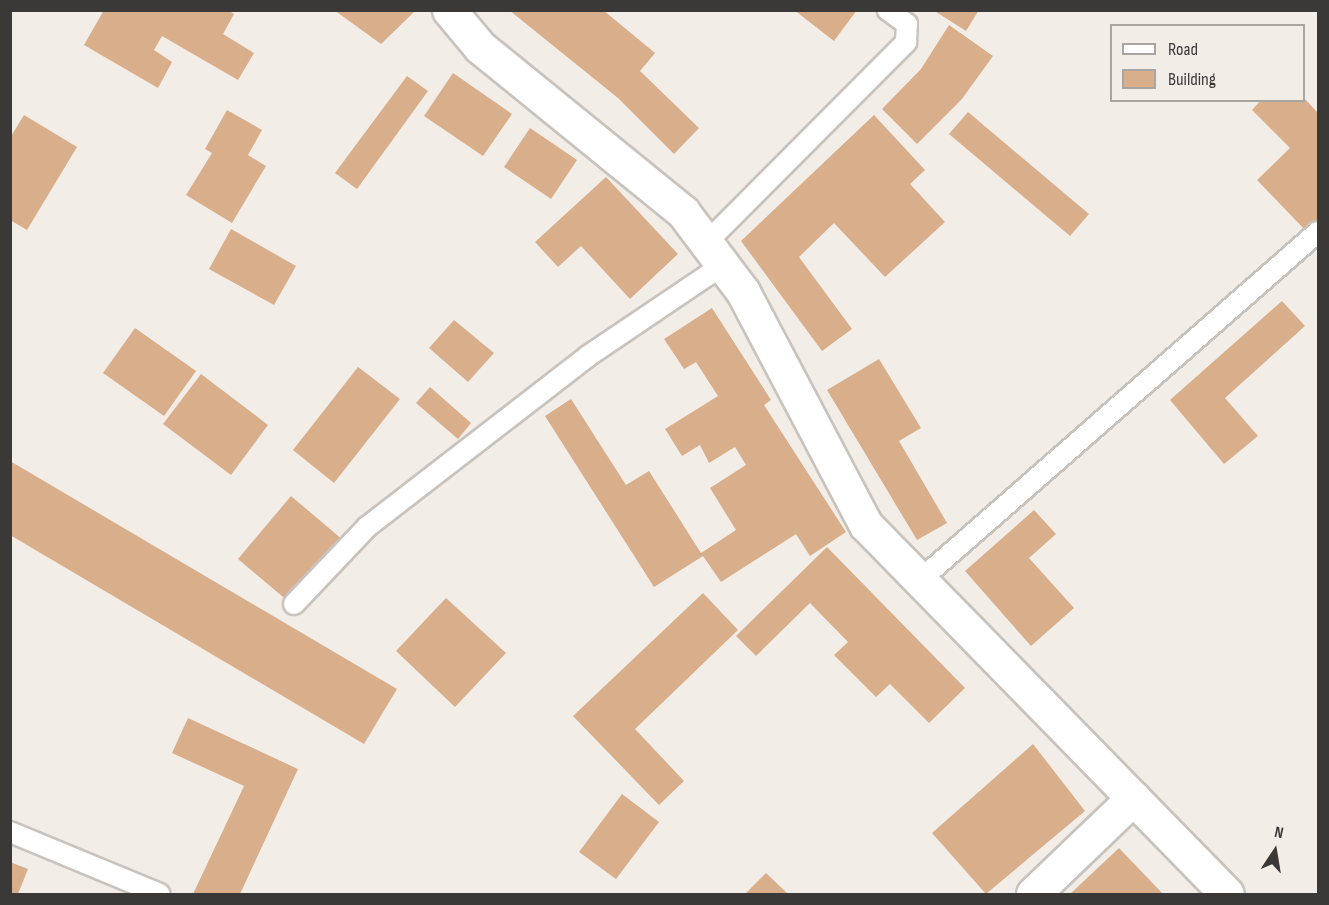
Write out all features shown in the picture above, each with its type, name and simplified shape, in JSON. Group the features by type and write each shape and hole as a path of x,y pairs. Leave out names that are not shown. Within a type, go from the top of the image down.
{"street":[{"path":"449,10 480,47 683,212 743,292 866,525 1227,894"},
{"path":"1034,894 1133,798"}],"lane":[{"path":"294,604 367,527 588,356 715,254 906,42 907,24 888,10"},
{"path":"919,581 1318,232"},
{"path":"10,832 160,894"}],"building":[{"path":"104,10 228,10 234,14 223,34 254,53 238,80 162,36 154,50 172,62 158,88 84,45"},
{"path":"334,10 413,10 414,12 381,44"},
{"path":"509,10 603,10 655,53 640,71 699,128 674,154 618,98"},
{"path":"794,10 857,10 834,41"},
{"path":"933,10 979,10 966,31"},
{"path":"949,25 993,56 962,99 917,144 882,109 921,69"},
{"path":"453,73 512,114 483,156 424,116"},
{"path":"407,76 428,91 357,189 335,173"},
{"path":"1305,99 1318,113 1318,223 1308,233 1257,180 1290,148 1252,110 1259,102 1305,102"},
{"path":"227,110 262,130 248,155 266,166 232,223 186,195 212,153 205,149"},
{"path":"968,112 1089,214 1070,236 949,134"},
{"path":"24,115 77,147 27,230 10,220 10,138"},
{"path":"874,115 925,170 910,184 945,222 885,277 834,223 799,257 852,329 822,351 741,241"},
{"path":"530,128 577,160 551,199 504,167"},
{"path":"606,177 678,254 630,299 581,246 558,267 535,242"},
{"path":"231,229 296,266 274,305 209,269"},
{"path":"1282,301 1305,326 1225,398 1258,436 1224,464 1170,400"},
{"path":"712,308 771,400 764,405 846,532 810,556 796,534 721,582 703,556 654,587 545,416 571,399 626,485 649,471 701,553 736,530 710,488 746,465 735,447 709,463 700,445 682,456 665,429 718,396 696,362 684,369 664,339"},
{"path":"454,320 494,353 468,382 429,348"},
{"path":"135,328 196,371 164,416 103,373"},
{"path":"879,359 921,428 899,441 947,523 917,540 827,390"},
{"path":"358,367 400,399 334,483 293,450"},
{"path":"201,374 268,425 231,475 163,424"},
{"path":"430,387 471,423 458,439 416,403"},
{"path":"10,461 397,689 364,744 10,535"},
{"path":"291,496 343,540 289,602 238,559"},
{"path":"1034,510 1056,534 1029,558 1074,608 1031,646 965,571"},
{"path":"827,547 965,688 929,723 890,684 876,697 834,655 848,642 810,603 756,656 736,636"},
{"path":"703,593 738,630 635,729 684,781 659,805 573,716"},
{"path":"446,598 506,653 455,707 396,651"},
{"path":"188,718 298,769 240,894 193,894 244,786 172,753"},
{"path":"1033,744 1085,811 986,894 932,833"},
{"path":"622,794 659,822 616,879 579,852"},
{"path":"1119,848 1163,894 1070,894"},
{"path":"10,862 28,869 18,894 10,894"},
{"path":"766,873 788,894 746,893"}]}
